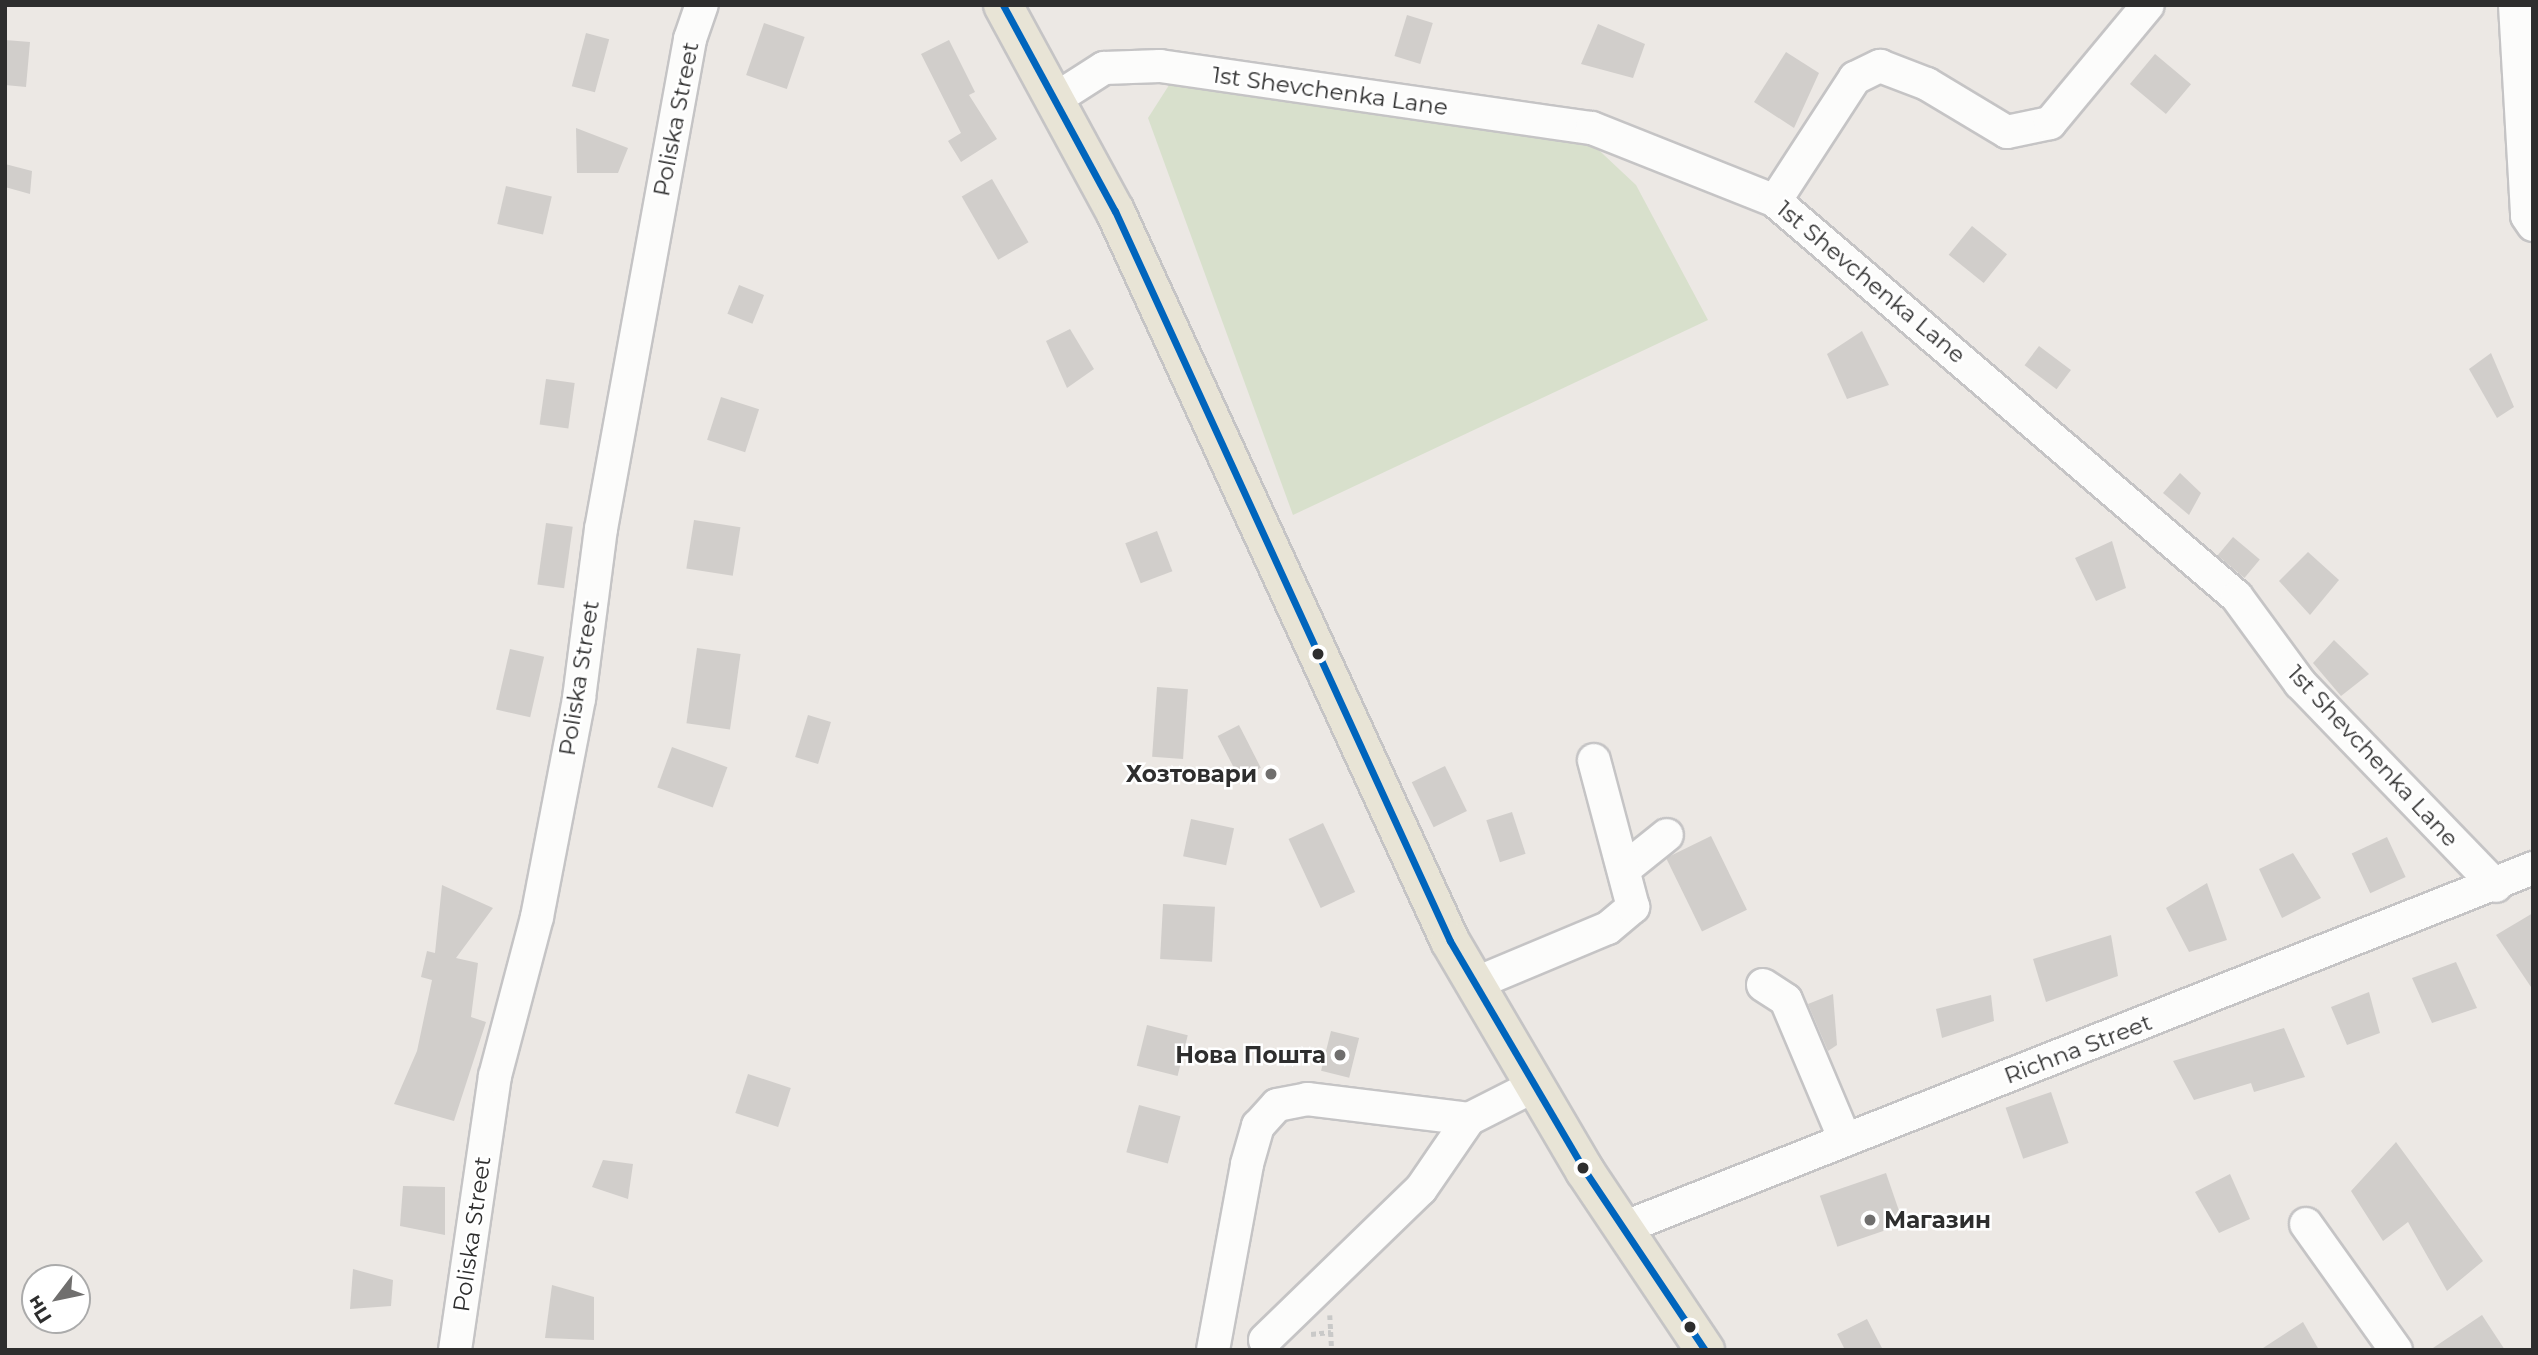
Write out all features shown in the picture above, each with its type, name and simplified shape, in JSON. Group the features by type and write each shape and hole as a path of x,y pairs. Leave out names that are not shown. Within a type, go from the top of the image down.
{"main road":[{"path":"1003,5 1057,99 1121,223 1374,788 1474,984 1623,1228 1705,1350"}],"street":[{"name":"Poliska Street","path":"455,1350 495,1076 537,917 621,420 690,39 702,5"},
{"path":"1775,201 1855,78 1880,66 1927,84 2007,132 2050,123 2148,5"},
{"path":"2515,5 2527,216 2533,225"},
{"name":"1st Shevchenka Lane","path":"1057,99 1104,68 1187,70 1592,128 1775,201 2237,597 2300,683 2496,886"},
{"path":"1474,984 1608,928 1633,907 1627,867 1594,760"},
{"path":"1627,867 1667,835"},
{"name":"Richna Street","path":"1623,1228 2496,886 2533,869"},
{"path":"1763,985 1786,1000 1845,1140"},
{"path":"1265,1340 1421,1189 1468,1119 1534,1086"},
{"path":"1213,1350 1247,1164 1258,1126 1277,1105 1307,1099 1468,1119"},
{"path":"2306,1224 2396,1350"}],"path":[{"path":"1331,1332 1332,1350"}],"green space":[{"path":"1171,82 1587,139 1636,185 1708,320 1293,515 1148,118"}],"building":[{"path":"1407,15 1433,23 1420,64 1394,56"},
{"path":"764,23 805,37 787,89 746,75"},
{"path":"1598,24 1645,44 1633,78 1581,64"},
{"path":"586,33 609,39 595,92 572,86"},
{"path":"5,40 30,42 26,87 5,85"},
{"path":"949,40 975,92 969,95 997,139 961,162 948,141 961,133 921,54"},
{"path":"1786,52 1819,73 1794,128 1754,102"},
{"path":"2155,54 2191,84 2166,114 2130,84"},
{"path":"576,128 628,148 618,173 577,173"},
{"path":"5,164 32,171 30,194 5,187"},
{"path":"992,179 1028,242 998,260 962,196"},
{"path":"506,186 552,197 543,235 497,224"},
{"path":"1972,226 2007,254 1984,283 1949,255"},
{"path":"739,285 764,295 752,324 727,314"},
{"path":"1070,329 1094,369 1067,388 1046,341"},
{"path":"1862,331 1889,385 1847,399 1827,354"},
{"path":"2039,346 2071,370 2057,389 2025,365"},
{"path":"2491,353 2514,407 2497,418 2469,369"},
{"path":"546,379 575,383 568,429 540,425"},
{"path":"721,397 759,409 745,452 707,440"},
{"path":"2180,473 2201,493 2189,515 2163,493"},
{"path":"694,520 740,527 733,576 686,568"},
{"path":"546,523 573,527 564,588 537,584"},
{"path":"1157,531 1172,571 1141,583 1125,543"},
{"path":"2233,537 2260,559 2244,578 2218,555"},
{"path":"2112,541 2126,588 2096,601 2075,558"},
{"path":"2308,552 2339,580 2310,615 2279,581"},
{"path":"2334,640 2369,674 2341,696 2313,663"},
{"path":"697,648 741,654 730,729 686,723"},
{"path":"510,649 544,657 530,717 496,709"},
{"path":"1157,687 1188,689 1183,759 1152,757"},
{"path":"808,715 831,722 818,764 795,757"},
{"path":"1239,725 1261,768 1239,779 1218,736"},
{"path":"672,747 727,767 713,808 657,787"},
{"path":"1445,766 1467,811 1434,827 1412,782"},
{"path":"1512,812 1526,854 1500,862 1486,820"},
{"path":"1191,819 1234,828 1226,865 1183,856"},
{"path":"1323,823 1355,892 1321,908 1289,839"},
{"path":"1711,836 1747,910 1702,932 1666,858"},
{"path":"2387,837 2406,877 2370,893 2352,853"},
{"path":"2293,853 2321,898 2282,918 2259,869"},
{"path":"2207,883 2227,940 2189,952 2166,908"},
{"path":"442,885 493,908 456,958 478,963 471,1017 486,1022 454,1121 394,1104 417,1051 432,980 421,977 427,951 435,953"},
{"path":"1163,904 1215,907 1212,962 1160,959"},
{"path":"2533,913 2533,990 2496,935"},
{"path":"2111,935 2118,976 2046,1002 2033,959"},
{"path":"2456,962 2477,1008 2432,1023 2412,978"},
{"path":"2369,992 2380,1033 2347,1045 2331,1007"},
{"path":"1833,994 1837,1045 1828,1051 1808,1004"},
{"path":"1991,995 1994,1021 1942,1038 1936,1009"},
{"path":"1147,1025 1188,1035 1178,1076 1137,1066"},
{"path":"2284,1028 2305,1077 2254,1092 2251,1083 2194,1100 2173,1061"},
{"path":"1331,1031 1359,1038 1349,1078 1321,1071"},
{"path":"748,1074 791,1088 778,1127 735,1113"},
{"path":"2051,1092 2069,1143 2023,1159 2006,1108"},
{"path":"1139,1105 1181,1116 1168,1163 1126,1152"},
{"path":"2396,1142 2483,1261 2447,1291 2408,1222 2383,1241 2351,1191"},
{"path":"603,1160 633,1164 628,1199 592,1187"},
{"path":"1886,1173 1904,1224 1837,1247 1820,1196"},
{"path":"2230,1174 2250,1219 2219,1233 2195,1192"},
{"path":"403,1186 445,1187 445,1235 400,1226"},
{"path":"353,1269 393,1280 391,1306 350,1309"},
{"path":"552,1285 594,1297 594,1340 545,1338"},
{"path":"2482,1315 2505,1350 2430,1350"},
{"path":"1867,1319 1883,1350 1845,1350 1837,1334"},
{"path":"2303,1322 2319,1350 2260,1350"}],"transit line":[{"path":"1003,5 1115,211 1450,941 1585,1171 1705,1350"}],"place":[{"name":"Хозтовари","path":"1271,774"},
{"name":"Нова Пошта","path":"1340,1055"},
{"name":"Магазин","path":"1870,1220"}]}
